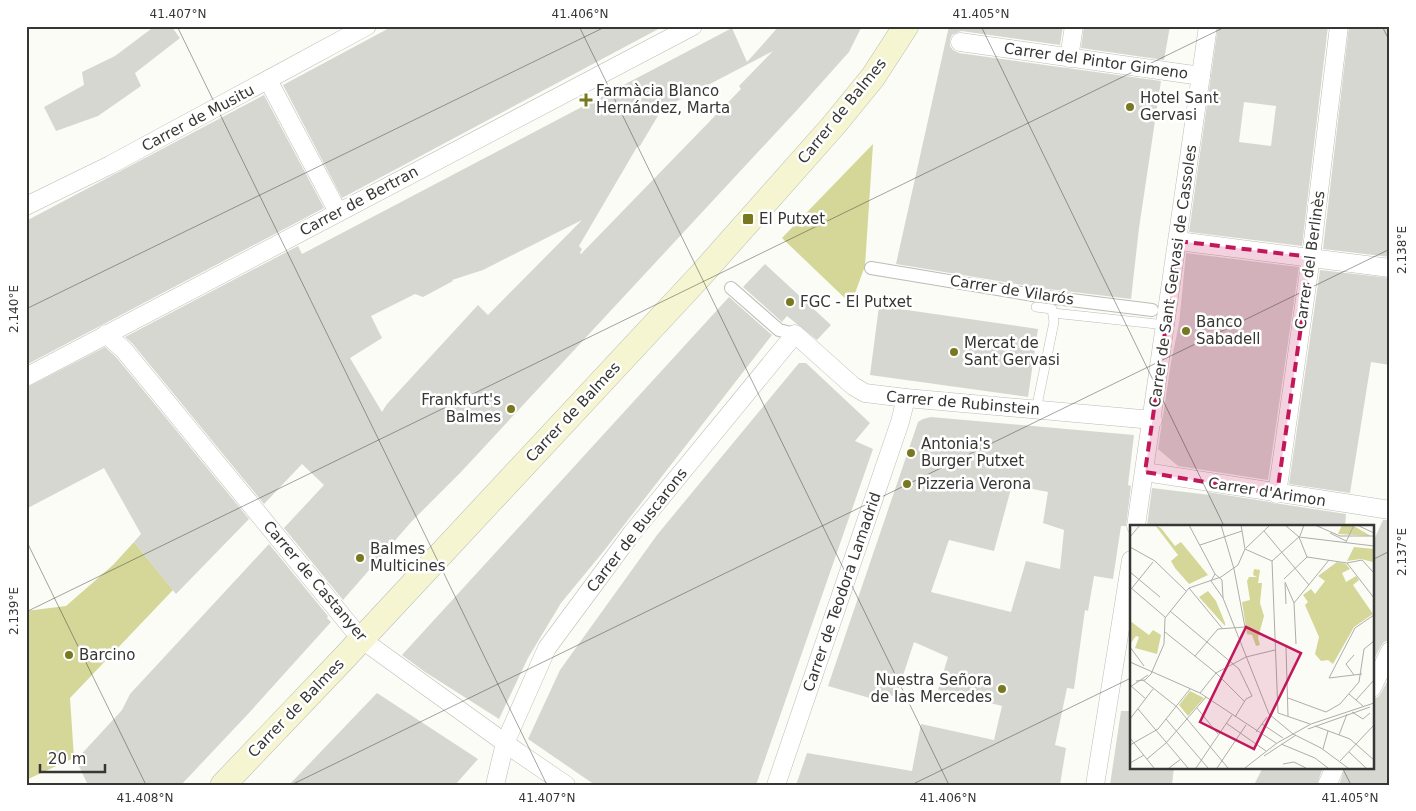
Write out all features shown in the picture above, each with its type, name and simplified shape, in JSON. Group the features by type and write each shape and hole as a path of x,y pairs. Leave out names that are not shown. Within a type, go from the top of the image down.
{"main road":[{"name":"Carrer de Balmes","path":"223,785 700,276 833,126 873,77 906,26"}],"street":[{"name":"Carrer de Musitu","path":"26,206 110,165 367,26"},
{"name":"Carrer de Bertran","path":"26,377 693,26"},
{"path":"1068,58 1074,26"},
{"name":"Carrer de Sant Gervasi de Cassoles","path":"1136,525 1153,420 1208,26"},
{"name":"Carrer del Berlinès","path":"1276,494 1311,257 1339,26"},
{"name":"Carrer del Pintor Gimeno","path":"960,42 1201,76"},
{"path":"268,80 338,212"},
{"path":"1178,241 1390,268"},
{"name":"Carrer de Vilarós","path":"871,268 1039,296 1152,310"},
{"path":"731,288 779,330 795,334"},
{"name":"Carrer de Castanyer","path":"106,334 124,350 361,639 566,785"},
{"name":"Carrer de Rubinstein","path":"795,334 860,391 871,394 1153,420"},
{"name":"Carrer de Buscarons","path":"495,785 505,743 547,648 632,533 795,334"},
{"name":"Carrer de Teodora Lamadrid","path":"776,785 900,422 906,398"},
{"name":"Carrer d'Arimon","path":"1145,472 1276,494 1390,510"},
{"path":"1095,785 1130,566"},
{"path":"1374,684 1390,651"},
{"path":"1327,785 1335,768"}],"lane":[{"path":"1036,307 1052,309 1054,322 1036,410"},
{"path":"1053,313 1166,325"}],"highlighted area":[{"path":"1178,241 1311,257 1277,494 1145,472"}],"green space":[{"path":"873,144 865,266 851,304 782,238"},
{"name":"Barcino","path":"134,542 173,590 70,698 74,758 26,780 26,611 66,606 113,565"}],"building":[{"path":"155,26 171,26 180,38 135,73 141,86 98,116 56,131 44,107 84,85 82,72 115,56"},
{"path":"393,26 664,26 342,198 283,85"},
{"path":"779,26 862,26 849,52 798,109 461,472 412,521 343,600 284,528 324,485 302,464 264,504 132,343 125,337 298,246 302,254 732,28 747,62","holes":["773,51 739,86 741,89 581,254 582,249 579,246 637,147 640,146 662,109","582,220 488,315 478,305 387,404 382,412 350,358 382,338 371,316 415,294 423,297 452,280 483,270"]},
{"path":"949,26 1063,26 1060,45 961,31 952,35 950,46 959,53 1161,81 1139,228 1131,299 1040,288 896,264"},
{"path":"1084,26 1170,26 1164,60 1081,48"},
{"path":"1218,26 1328,26 1302,246 1189,232","holes":["1244,102 1276,106 1271,146 1239,142"]},
{"path":"1349,26 1390,26 1390,257 1323,249"},
{"path":"264,95 324,208 26,365 26,221"},
{"path":"1186,253 1299,267 1268,480 1178,466 1158,449 1171,362 1179,324"},
{"name":"FGC - El Putxet","path":"765,264 831,325 817,340 787,316 782,322 743,287"},
{"path":"1320,270 1390,278 1390,365 1371,362 1350,493 1289,484"},
{"path":"729,297 772,335 561,603 528,658 499,719 425,672 402,655"},
{"name":"Mercat de Sant Gervasi","path":"879,306 1038,329 1028,397 870,375"},
{"path":"105,347 116,357 249,519 176,594 134,542 141,534 104,468 26,509 26,388"},
{"path":"799,363 806,363 870,423 855,441 873,449 756,785 595,785 528,739 560,670 657,535"},
{"path":"931,417 1134,435 1128,485 1131,486 1126,526 1121,526 1113,579 1094,576 1088,611 1085,610 1074,689 1067,688 1055,745 1066,748 1060,785 796,785 807,753 912,771 921,724 994,740 1002,706 938,690 948,657 914,642 896,697 890,695 887,703 828,686 918,422","holes":["1012,485 1048,492 1043,523 1064,530 1060,569 1026,561 1011,612 931,592 949,540 994,551"]},
{"path":"1152,488 1210,495 1207,492 1346,514 1345,525 1147,525"},
{"path":"1383,520 1390,520 1390,640 1384,642 1374,659 1374,540"},
{"path":"269,544 331,622 181,785 88,785 76,760 122,710 130,694"},
{"path":"1390,676 1390,785 1339,785 1345,768 1374,768 1374,698 1381,693"},
{"path":"377,693 478,759 455,785 289,785"},
{"path":"1121,711 1130,711 1130,768 1174,768 1172,785 1110,785"},
{"path":"1262,768 1323,768 1317,785 1254,785"}],"place":[{"name":"Farmàcia Blanco Hernández, Marta","path":"586,100"},
{"name":"Hotel Sant Gervasi","path":"1130,107"},
{"name":"El Putxet","path":"748,219"},
{"name":"FGC - El Putxet","path":"790,302"},
{"name":"Banco Sabadell","path":"1186,331"},
{"name":"Mercat de Sant Gervasi","path":"954,352"},
{"name":"Frankfurt's Balmes","path":"511,409"},
{"name":"Antonia's Burger Putxet","path":"911,453"},
{"name":"Pizzeria Verona","path":"907,484"},
{"name":"Balmes Multicines","path":"360,558"},
{"name":"Barcino","path":"69,655"},
{"name":"Nuestra Señora de las Mercedes","path":"1002,689"}]}
